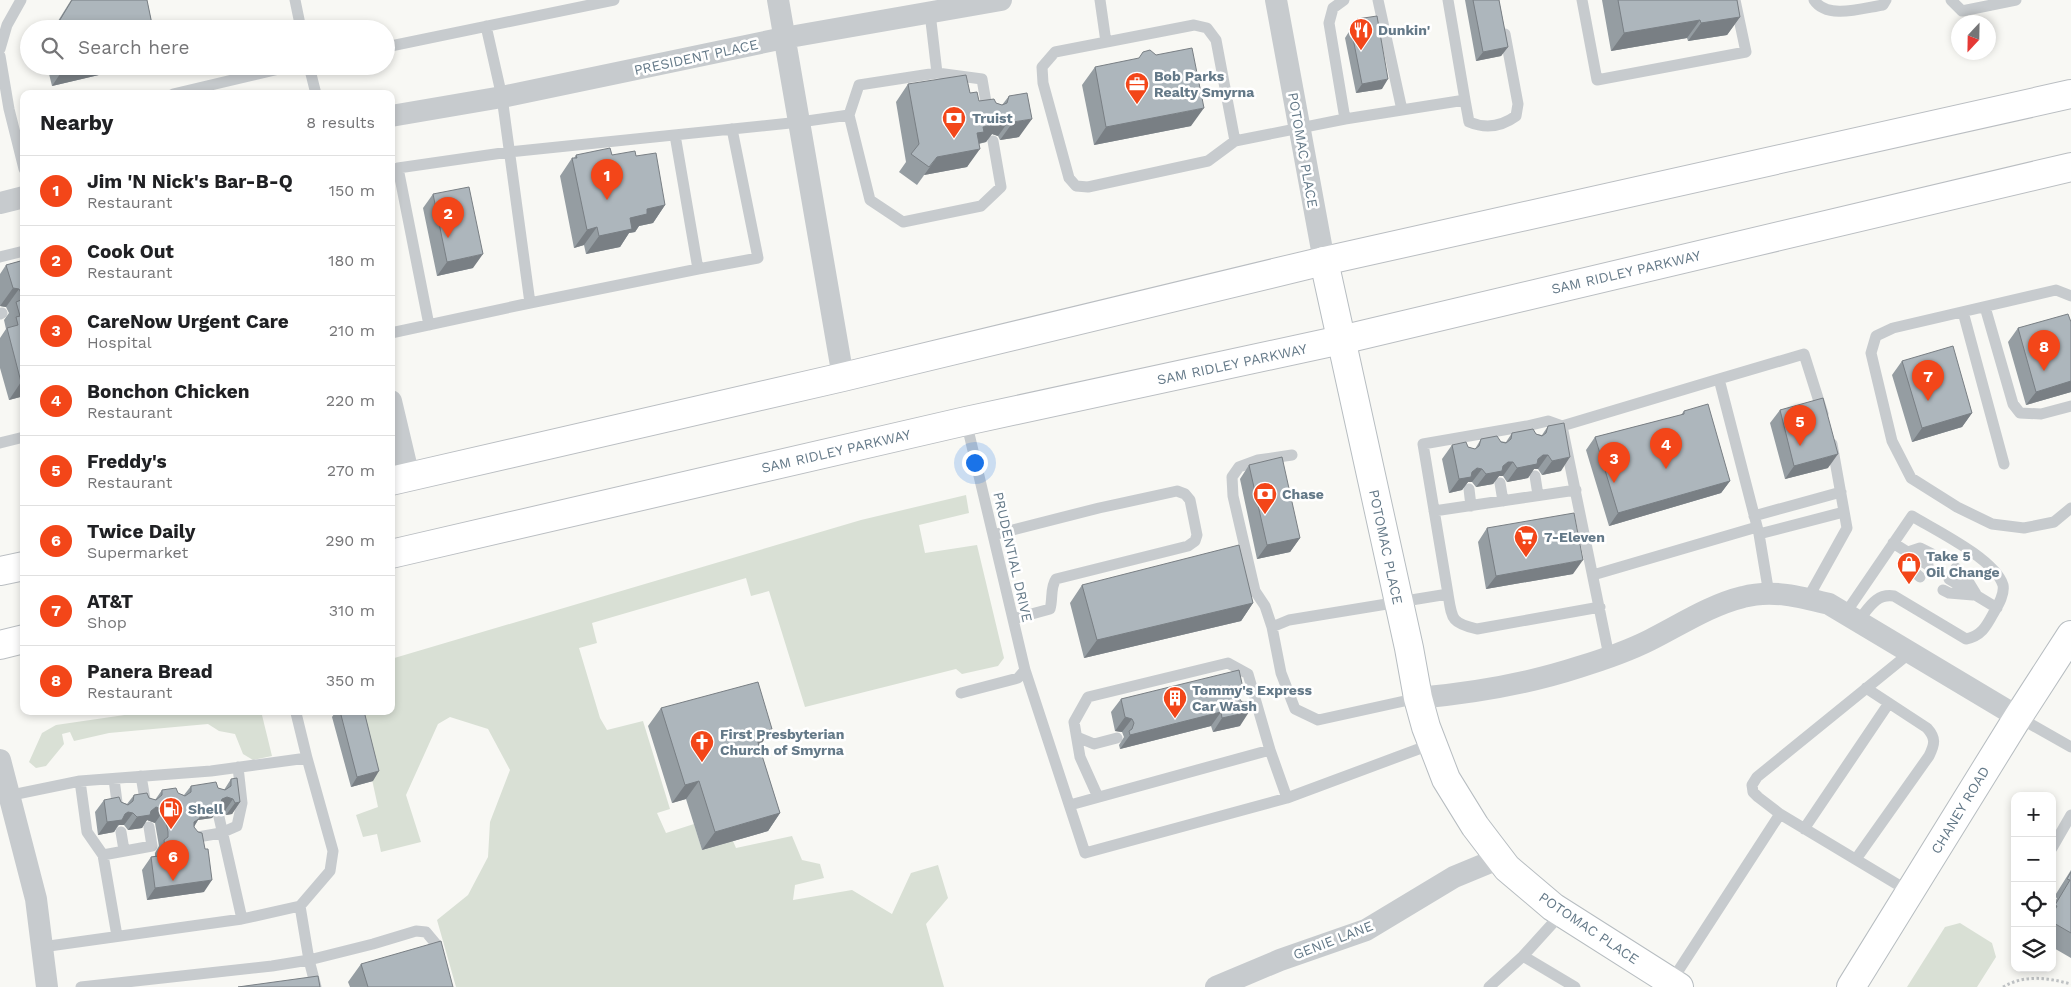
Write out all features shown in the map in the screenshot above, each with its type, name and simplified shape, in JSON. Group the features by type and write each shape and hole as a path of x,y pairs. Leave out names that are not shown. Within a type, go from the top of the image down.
{"main road":[{"path":"400,479 843,377 1324,261 2071,94"},
{"name":"SAM RIDLEY PARKWAY","path":"395,553 966,421 1340,340 2071,167"},
{"path":"1795,232 1916,218 2071,183"},
{"name":"POTOMAC PLACE","path":"1324,261 1397,601 1409,648 1418,698 1432,744 1451,787 1474,826 1507,868 1562,913 1675,984"},
{"path":"0,572 20,567"},
{"name":"CHANEY ROAD","path":"1851,987 2071,635"},
{"path":"0,645 20,640"}],"street":[{"path":"778,0 843,377"},
{"name":"PRESIDENT PLACE","path":"395,115 502,97 784,38 1001,0"},
{"name":"POTOMAC PLACE","path":"1276,0 1324,261"},
{"path":"0,203 20,198"},
{"path":"395,436 400,479"},
{"path":"1418,698 1466,693 1578,668 1648,641 1709,609 1743,596 1769,594 1808,598 1829,604 2018,717"},
{"path":"0,760 5,796 36,899 47,987"},
{"name":"GENIE LANE","path":"1216,987 1280,960 1366,930 1454,877 1500,858"}],"lane":[{"path":"0,49 7,25 21,0"},
{"path":"295,0 299,20"},
{"path":"395,45 614,0"},
{"path":"1100,0 1106,42"},
{"path":"1344,0 1333,8 1329,23 1345,119"},
{"path":"1378,0 1402,110"},
{"path":"1448,0 1469,122 1482,127 1505,124 1516,116 1518,104 1502,19"},
{"path":"1582,0 1597,80 1746,52 1735,0"},
{"path":"1814,0 1831,13 1883,5 1886,0"},
{"path":"1951,0 1962,11 2016,0"},
{"path":"930,13 937,73"},
{"path":"1235,141 1216,40 1207,28 1194,25 1055,52 1042,68 1044,83 1069,178 1076,186 1088,187 1208,160 1235,141 1345,119 1465,100"},
{"path":"486,26 502,97 530,303"},
{"path":"0,56 19,129"},
{"path":"988,116 982,79 937,73 860,85 849,115 870,200 903,222 981,206 1001,187 993,141"},
{"path":"190,90 254,75"},
{"path":"312,75 315,90"},
{"path":"429,325 398,168 509,152 675,136 849,115"},
{"path":"395,332 530,303 758,258 732,129"},
{"path":"675,136 698,269"},
{"path":"0,257 20,252"},
{"path":"2071,296 2056,290 1893,328 1876,336 1871,352 1892,441 1911,478 1957,507 1992,524 2024,528 2054,522 2071,508"},
{"path":"1985,307 2013,404 2020,413 2041,414 2071,406"},
{"path":"1964,312 2004,464"},
{"path":"1600,607 1477,629 1460,626 1452,615 1423,444 1461,442 1528,430 1548,421 1562,426 1804,354 1828,432 1841,492 1846,528 1808,598"},
{"path":"1719,379 1756,526 1769,594"},
{"name":"PRUDENTIAL DRIVE","path":"966,421 1025,670 1085,853 1286,798"},
{"path":"1562,426 1609,656"},
{"path":"0,443 20,438"},
{"path":"1292,455 1258,460 1239,466 1232,477 1233,496 1255,591 1264,606 1272,627 1282,673 1295,709 1318,720 1418,698"},
{"path":"1535,476 1538,495"},
{"path":"1500,483 1503,501"},
{"path":"1468,489 1471,506"},
{"path":"1434,511 1576,490"},
{"path":"993,536 1099,508 1176,491 1185,494 1190,500 1197,535 1195,541 1188,546 1056,579 1053,584 1050,609 1013,620"},
{"path":"1593,575 1756,526 1841,492"},
{"path":"1756,526 1844,512"},
{"path":"1912,516 1972,552 1988,565 2003,585 2003,593 1997,608 1985,630 1976,637 1966,639 1894,596 1885,595 1878,598 1851,617 1893,543 1912,516"},
{"path":"1893,543 1928,566"},
{"path":"1908,552 1920,548 1932,554"},
{"path":"1908,552 1909,567 1920,577"},
{"path":"1956,568 1965,576 1977,595"},
{"path":"1949,579 1997,608"},
{"path":"1943,590 1949,593 1977,595"},
{"path":"1272,627 1289,620 1448,594"},
{"path":"1910,892 1780,814 1754,792 1752,785 1757,777 1911,652"},
{"path":"1098,797 1080,757 1074,722 1088,697 1228,663 1248,674 1286,798 1432,744"},
{"path":"961,693 1018,678 1025,670"},
{"path":"1856,859 1929,756 1935,742 1933,735 1927,728 1866,688"},
{"path":"1804,829 1889,703"},
{"path":"1242,708 1257,704"},
{"path":"42,947 242,919 300,906 330,871 333,851 296,715"},
{"path":"2018,717 2071,747"},
{"path":"1077,737 1094,744 1117,738"},
{"path":"1070,805 1270,750"},
{"path":"5,796 80,781 141,776 172,778 211,775 238,767 307,758"},
{"path":"192,838 221,833 237,826 242,803 238,767"},
{"path":"141,776 146,805"},
{"path":"114,779 118,810"},
{"path":"80,781 87,832 103,855 117,936"},
{"path":"1675,984 1780,814"},
{"path":"2056,841 2071,815"},
{"path":"219,817 221,833 242,919"},
{"path":"103,855 152,846 149,827"},
{"path":"121,832 124,850"},
{"path":"300,906 309,960 316,987"},
{"path":"1489,987 1523,956 1562,913"},
{"path":"81,987 112,985 309,960 416,931 426,932 436,944 443,970"},
{"path":"1523,956 1575,987"}],"path":[{"path":"2003,987 2028,978 2049,979 2071,984"}],"shaded area":[{"path":"966,495 969,513 919,525 925,553 977,545 1004,658 998,666 962,674 956,669 805,707 769,591 751,596 746,578 592,623 597,643 579,648 600,718 607,730 643,721 670,809 657,813 666,833 694,824 702,850 733,841 736,848 792,836 802,860 820,864 824,878 795,885 793,900 852,890 892,914 911,873 938,865 948,898 926,924 944,987 456,987 437,920 468,895 488,857 490,822 510,770 488,729 450,717 438,724 406,795 421,842 381,852 377,834 363,837 356,815 378,807 358,715 395,715 395,658 861,520"},
{"path":"125,715 262,715 272,756 253,760 243,754 235,734 219,731 208,724 109,733 74,741 70,732 62,734 64,744 46,766 36,768 29,762 42,733 56,725"},
{"path":"1960,923 1992,943 1996,957 1977,987 1907,987 1945,927"}],"building":[{"path":"72,0 147,0 151,20 60,20"},
{"path":"1473,0 1499,0 1508,47 1483,52"},
{"path":"1618,0 1737,0 1740,17 1701,23 1700,20 1624,33"},
{"name":"Dunkin'","path":"1377,16 1388,79 1362,84 1351,28 1359,26 1357,19"},
{"name":"Bob Parks Realty Smyrna","path":"1192,48 1204,108 1106,127 1095,67 1139,58 1143,52 1150,50 1156,55"},
{"path":"966,75 970,93 977,92 979,101 994,99 996,103 1002,105 1007,103 1009,96 1027,93 1032,119 1013,122 1011,118 1005,116 1000,118 998,124 983,127 984,132 977,133 980,149 937,157 929,167 911,154 919,144 908,84"},
{"path":"610,148 612,155 635,151 636,156 656,153 665,205 647,209 647,214 630,218 632,229 599,236 597,227 587,230 572,158 577,158 576,155"},
{"path":"469,187 483,254 447,262 433,194"},
{"path":"20,261 20,291 13,288 6,265"},
{"path":"20,300 20,316 16,302"},
{"path":"2068,314 2071,322 2071,381 2036,392 2018,328"},
{"path":"20,316 20,378 7,328 18,325 16,317"},
{"path":"1953,346 1972,413 1922,428 1902,361"},
{"path":"1823,398 1838,454 1794,466 1780,410"},
{"path":"1708,404 1730,481 1618,513 1595,437 1684,414 1684,411"},
{"path":"1564,423 1570,457 1552,461 1548,455 1543,455 1538,459 1537,464 1517,468 1513,462 1508,462 1503,466 1502,471 1486,474 1482,469 1477,468 1472,472 1471,477 1459,479 1452,445 1466,442 1468,447 1475,449 1479,446 1481,439 1497,436 1501,442 1506,443 1511,439 1512,433 1533,429 1536,434 1542,436 1546,433 1548,426"},
{"path":"1282,457 1300,538 1267,545 1249,465"},
{"name":"7-Eleven","path":"1574,513 1583,560 1496,576 1487,528"},
{"path":"1239,545 1253,603 1097,640 1082,585"},
{"name":"Tommy's Express Car Wash","path":"1239,670 1243,688 1238,693 1238,697 1242,702 1247,702 1249,712 1222,718 1221,712 1130,735 1129,731 1134,723 1132,719 1125,717 1121,699"},
{"name":"First Presbyterian Church of Smyrna","path":"758,682 772,729 755,733 780,813 715,832 699,781 685,785 661,708"},
{"path":"341,715 365,715 379,771 357,777"},
{"path":"237,778 240,802 235,803 233,799 227,797 222,799 220,805 198,808 200,818 194,822 194,827 198,832 202,833 205,849 208,849 212,880 155,888 151,857 166,855 164,840 168,837 168,832 164,810 156,807 151,811 150,815 137,817 133,813 128,812 122,820 107,822 104,800 119,797 121,802 128,805 133,801 134,795 147,793 149,798 156,800 162,795 162,790 176,788 178,793 185,796 191,792 191,786 216,782 218,788 225,790 231,786 231,779"},
{"path":"2071,872 2071,933 2056,924 2056,903 2070,880 2067,879"},
{"path":"441,941 453,987 368,987 361,964"},
{"path":"318,976 320,987 238,987"}],"place":[{"name":"Dunkin'","path":"1361,51"},
{"name":"Bob Parks Realty Smyrna","path":"1137,105"},
{"name":"Truist","path":"954,139"},
{"name":"Jim 'N Nick's Bar-B-Q","path":"607,200"},
{"name":"Cook Out","path":"448,238"},
{"name":"Panera Bread","path":"2044,371"},
{"name":"AT&T","path":"1928,401"},
{"name":"Freddy's","path":"1800,446"},
{"name":"Bonchon Chicken","path":"1666,469"},
{"name":"CareNow Urgent Care","path":"1614,483"},
{"name":"Chase","path":"1265,515"},
{"name":"7-Eleven","path":"1526,558"},
{"name":"Take 5 Oil Change","path":"1909,585"},
{"name":"Tommy's Express Car Wash","path":"1175,719"},
{"name":"First Presbyterian Church of Smyrna","path":"702,763"},
{"name":"Shell","path":"171,830"},
{"name":"Twice Daily","path":"173,881"}]}
